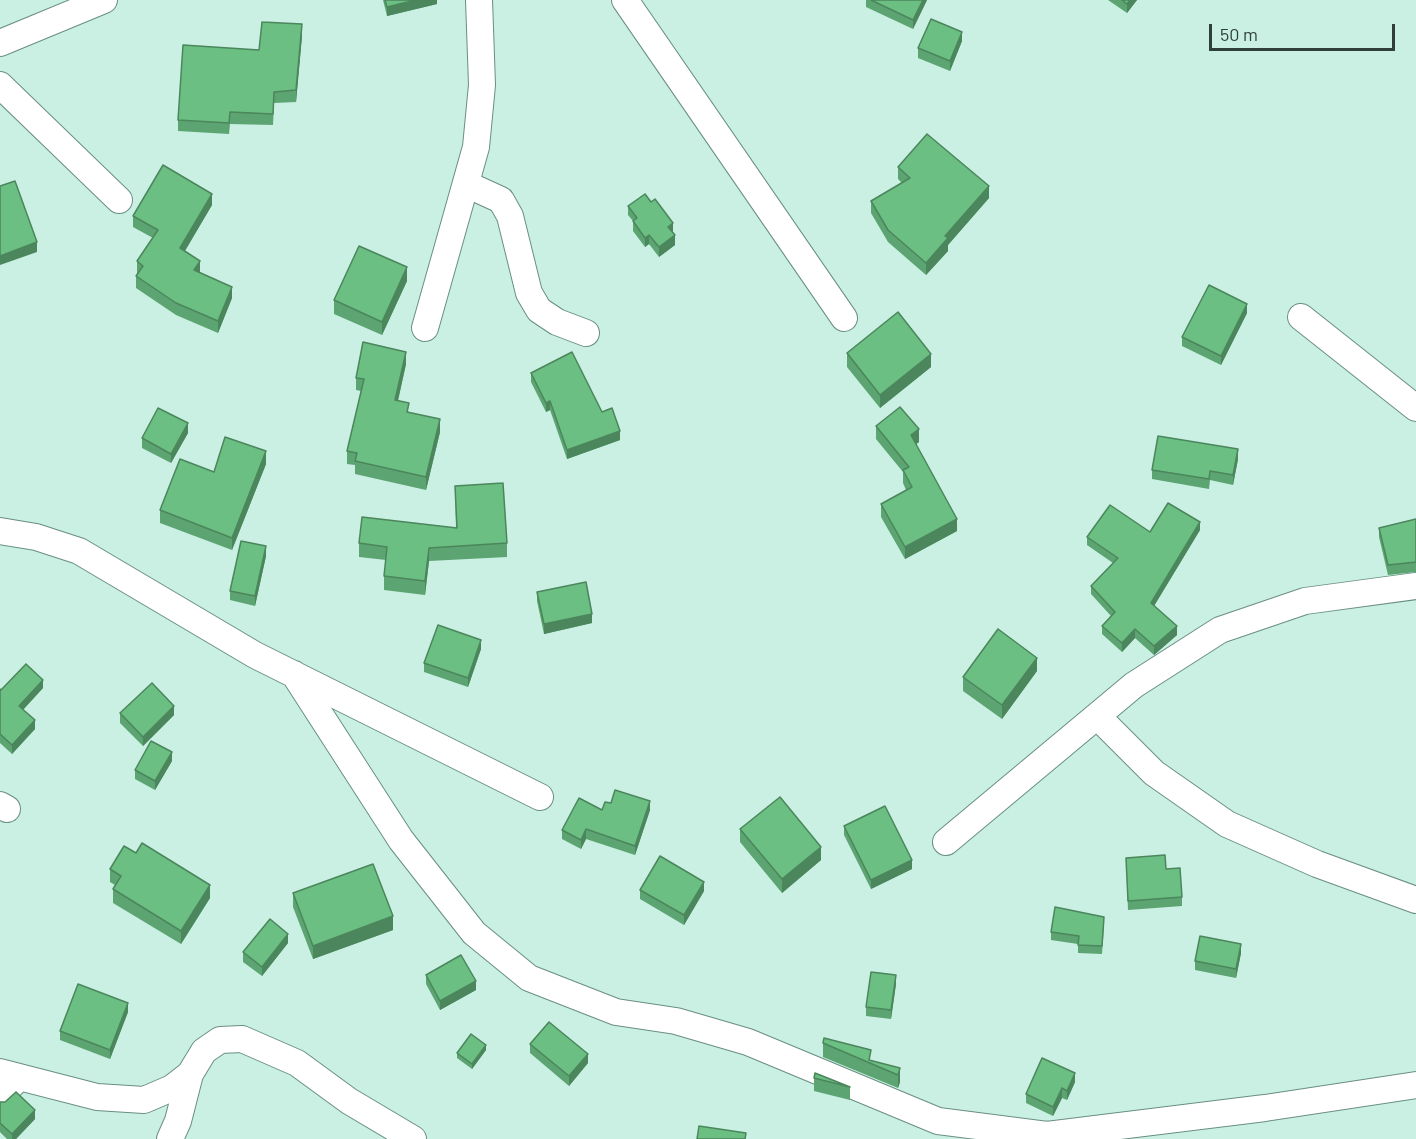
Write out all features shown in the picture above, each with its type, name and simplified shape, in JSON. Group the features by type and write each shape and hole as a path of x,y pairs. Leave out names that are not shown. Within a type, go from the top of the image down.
{"street":[{"path":"0,43 104,0"},
{"path":"425,328 476,147 482,85 479,0"},
{"path":"626,0 844,318"},
{"path":"0,85 119,200"},
{"path":"466,184 501,200 510,216 529,293 539,310 557,322 586,333"},
{"path":"1301,316 1416,408"},
{"path":"0,531 36,537 79,551 255,655 540,797"},
{"path":"945,843 1134,685 1220,630 1305,601 1416,585"},
{"path":"294,674 401,840 474,933 529,978 616,1012 676,1021 748,1042 938,1121 1047,1135 1265,1108 1416,1085"},
{"path":"1097,716 1154,772 1227,824 1317,864 1416,900"},
{"path":"170,1139 178,1121 190,1074 204,1051 220,1040 242,1039 297,1063 349,1101 413,1139"},
{"path":"0,1097 9,1074 98,1097 144,1100 159,1095 190,1074"}],"building":[{"path":"385,0 416,0 387,7"},
{"path":"871,0 923,0 913,20"},
{"path":"931,19 962,32 950,61 918,48"},
{"path":"262,22 302,24 296,90 274,92 273,114 230,112 229,123 178,120 183,45 259,50"},
{"path":"927,134 989,186 945,236 948,238 926,263 888,230 871,201 910,178 898,167"},
{"path":"163,165 212,194 180,248 200,261 194,270 232,287 218,321 176,303 136,276 143,266 137,261 158,230 133,216"},
{"path":"15,181 37,242 0,256 0,186"},
{"path":"645,194 651,202 655,199 673,223 668,227 675,235 659,247 649,235 645,238 633,221 637,218 628,206"},
{"path":"359,246 407,267 382,322 334,300"},
{"path":"1209,285 1247,304 1221,356 1182,337"},
{"path":"898,312 931,354 880,395 847,353"},
{"path":"363,342 406,352 395,400 409,403 407,412 440,419 426,477 355,461 357,453 347,451 364,379 356,378"},
{"path":"572,352 602,412 612,408 620,431 567,450 550,401 546,403 531,373"},
{"path":"900,407 919,429 911,435 957,519 905,547 881,504 912,487 903,470 909,467 876,426"},
{"path":"158,408 188,423 171,454 142,438"},
{"path":"1158,436 1238,449 1233,475 1210,471 1209,479 1152,470"},
{"path":"225,437 266,451 232,538 160,510 180,459 214,472"},
{"path":"503,483 507,543 429,548 425,581 384,576 387,547 359,543 362,517 457,528 455,486"},
{"path":"1168,503 1200,522 1151,603 1177,626 1154,646 1135,629 1122,643 1102,626 1115,612 1091,586 1118,558 1087,537 1110,505 1150,532"},
{"path":"1416,519 1416,562 1388,565 1379,528"},
{"path":"241,541 266,546 255,596 230,591"},
{"path":"586,582 592,614 544,624 537,592"},
{"path":"438,625 481,640 468,678 424,663"},
{"path":"998,629 1037,658 1002,705 963,677"},
{"path":"26,664 43,680 19,706 35,720 12,745 0,734 0,689"},
{"path":"152,683 174,706 143,737 120,713"},
{"path":"151,741 172,752 155,781 135,770"},
{"path":"615,790 650,801 635,846 586,829 581,840 562,830 579,798 602,810 605,802 611,803"},
{"path":"780,797 821,847 782,879 740,829"},
{"path":"885,806 912,860 871,880 844,826"},
{"path":"142,843 210,885 181,931 113,889 121,876 110,869 124,846 136,853"},
{"path":"1165,855 1166,869 1180,868 1182,897 1128,901 1126,858"},
{"path":"660,856 704,882 684,915 640,890"},
{"path":"373,864 393,916 313,946 293,893"},
{"path":"1055,907 1104,917 1102,946 1078,945 1079,936 1051,932"},
{"path":"270,919 288,934 262,967 243,952"},
{"path":"1200,936 1241,944 1236,969 1195,961"},
{"path":"461,955 476,981 440,1001 426,975"},
{"path":"871,972 896,975 891,1010 866,1007"},
{"path":"78,984 128,1003 110,1050 60,1031"},
{"path":"549,1022 588,1054 569,1076 530,1044"},
{"path":"471,1034 486,1045 472,1064 457,1053"},
{"path":"824,1038 871,1050 869,1060 900,1068 898,1075 823,1043"},
{"path":"1042,1058 1075,1073 1067,1091 1062,1088 1053,1107 1026,1094"},
{"path":"815,1073 850,1087 814,1078"},
{"path":"16,1092 35,1110 12,1134 0,1123 0,1102 5,1102"},
{"path":"699,1126 746,1133 745,1139 697,1139"}]}
